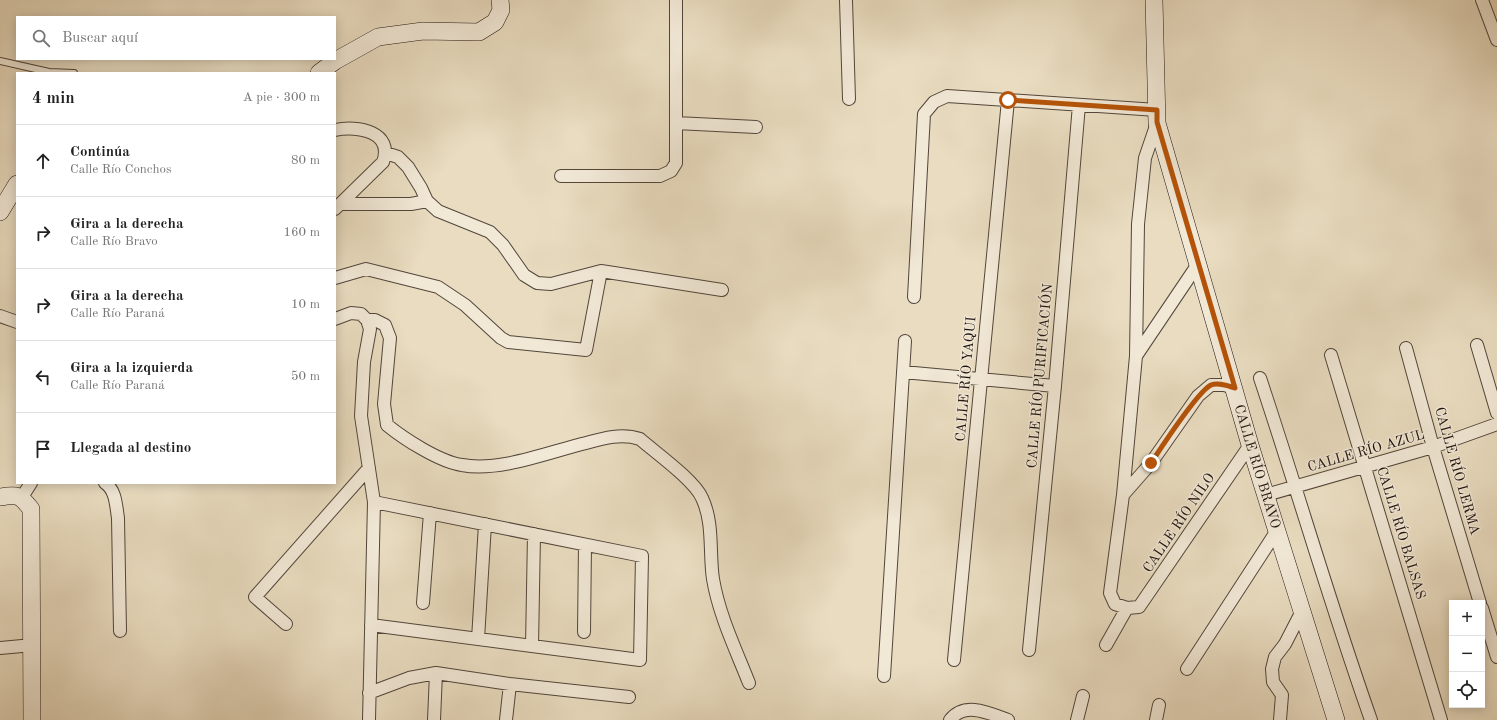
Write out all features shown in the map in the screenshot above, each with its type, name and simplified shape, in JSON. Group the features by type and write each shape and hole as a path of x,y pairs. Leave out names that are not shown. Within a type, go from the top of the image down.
{"street":[{"path":"336,59 378,37 423,31 479,32 494,22 501,10 500,0"},
{"path":"561,176 660,176 671,171 676,163 676,0"},
{"path":"846,0 848,99"},
{"name":"CALLE RÍO BRAVO","path":"1154,0 1157,116 1250,445 1336,720"},
{"path":"1482,0 1497,40"},
{"path":"320,72 335,60"},
{"path":"914,297 924,114 934,102 947,96 1079,105 1157,116 1145,158 1138,224 1136,356 1123,495 1110,594 1115,604 1127,608 1106,645"},
{"name":"CALLE RÍO YAQUI","path":"954,660 1008,100"},
{"name":"CALLE RÍO PURIFICACIÓN","path":"1029,650 1055,386 1079,105"},
{"path":"676,123 756,127"},
{"path":"336,130 363,130 376,135 384,142 386,153 383,162 338,207"},
{"path":"386,153 398,157 408,167 427,201 438,211 490,232 503,245 524,275 537,283 551,284 601,271 722,290"},
{"path":"0,212 16,186"},
{"path":"338,207 411,204 427,201"},
{"path":"1136,356 1198,264"},
{"path":"336,278 366,269 438,288 465,306 501,338 508,342 586,350 601,271"},
{"path":"336,319 350,313 361,314 367,320 370,328 364,362 361,416 374,502 368,720"},
{"path":"0,316 16,322"},
{"path":"367,320 375,320 385,325 390,338 384,404 387,425 398,434 434,455 461,466 508,464 604,438 629,435 640,439 692,484 702,498 708,519 713,579 719,604 749,683"},
{"path":"884,676 905,341"},
{"path":"1477,345 1497,413"},
{"name":"CALLE RÍO LERMA","path":"1406,348 1433,447 1479,600"},
{"name":"CALLE RÍO BALSAS","path":"1331,355 1442,720"},
{"path":"903,372 1055,386"},
{"name":"CALLE RÍO BRAVO","path":"1260,378 1296,487 1345,646 1371,720"},
{"path":"1123,495 1151,463 1198,396 1211,385 1224,385 1235,388"},
{"name":"CALLE RÍO AZUL","path":"1266,495 1433,447 1497,424"},
{"name":"CALLE RÍO NILO","path":"1127,608 1139,607 1250,445"},
{"path":"286,624 255,598 369,468"},
{"path":"106,484 109,486 116,500 118,518 120,631"},
{"path":"0,497 26,490 32,509 32,720"},
{"path":"371,625 640,660 642,556 374,502"},
{"path":"423,603 430,513"},
{"path":"478,639 485,524"},
{"path":"1187,669 1276,532"},
{"path":"532,646 534,534"},
{"path":"584,632 585,545"},
{"path":"1280,720 1282,695 1273,682 1272,669 1275,657 1285,644 1302,611"},
{"path":"1485,618 1497,658"},
{"path":"0,648 32,645"},
{"path":"369,692 409,678 436,674 629,697"},
{"path":"434,720 436,674"},
{"path":"506,720 510,684"},
{"path":"1076,720 1083,696"},
{"path":"1156,720 1159,705"},
{"path":"950,720 954,715 967,709 986,712 1008,720"}],"lane":[{"path":"0,61 49,72"}],"route":[{"path":"1008,100 1157,110 1157,122 1235,388 1224,385 1211,385 1198,396 1151,463"}]}
